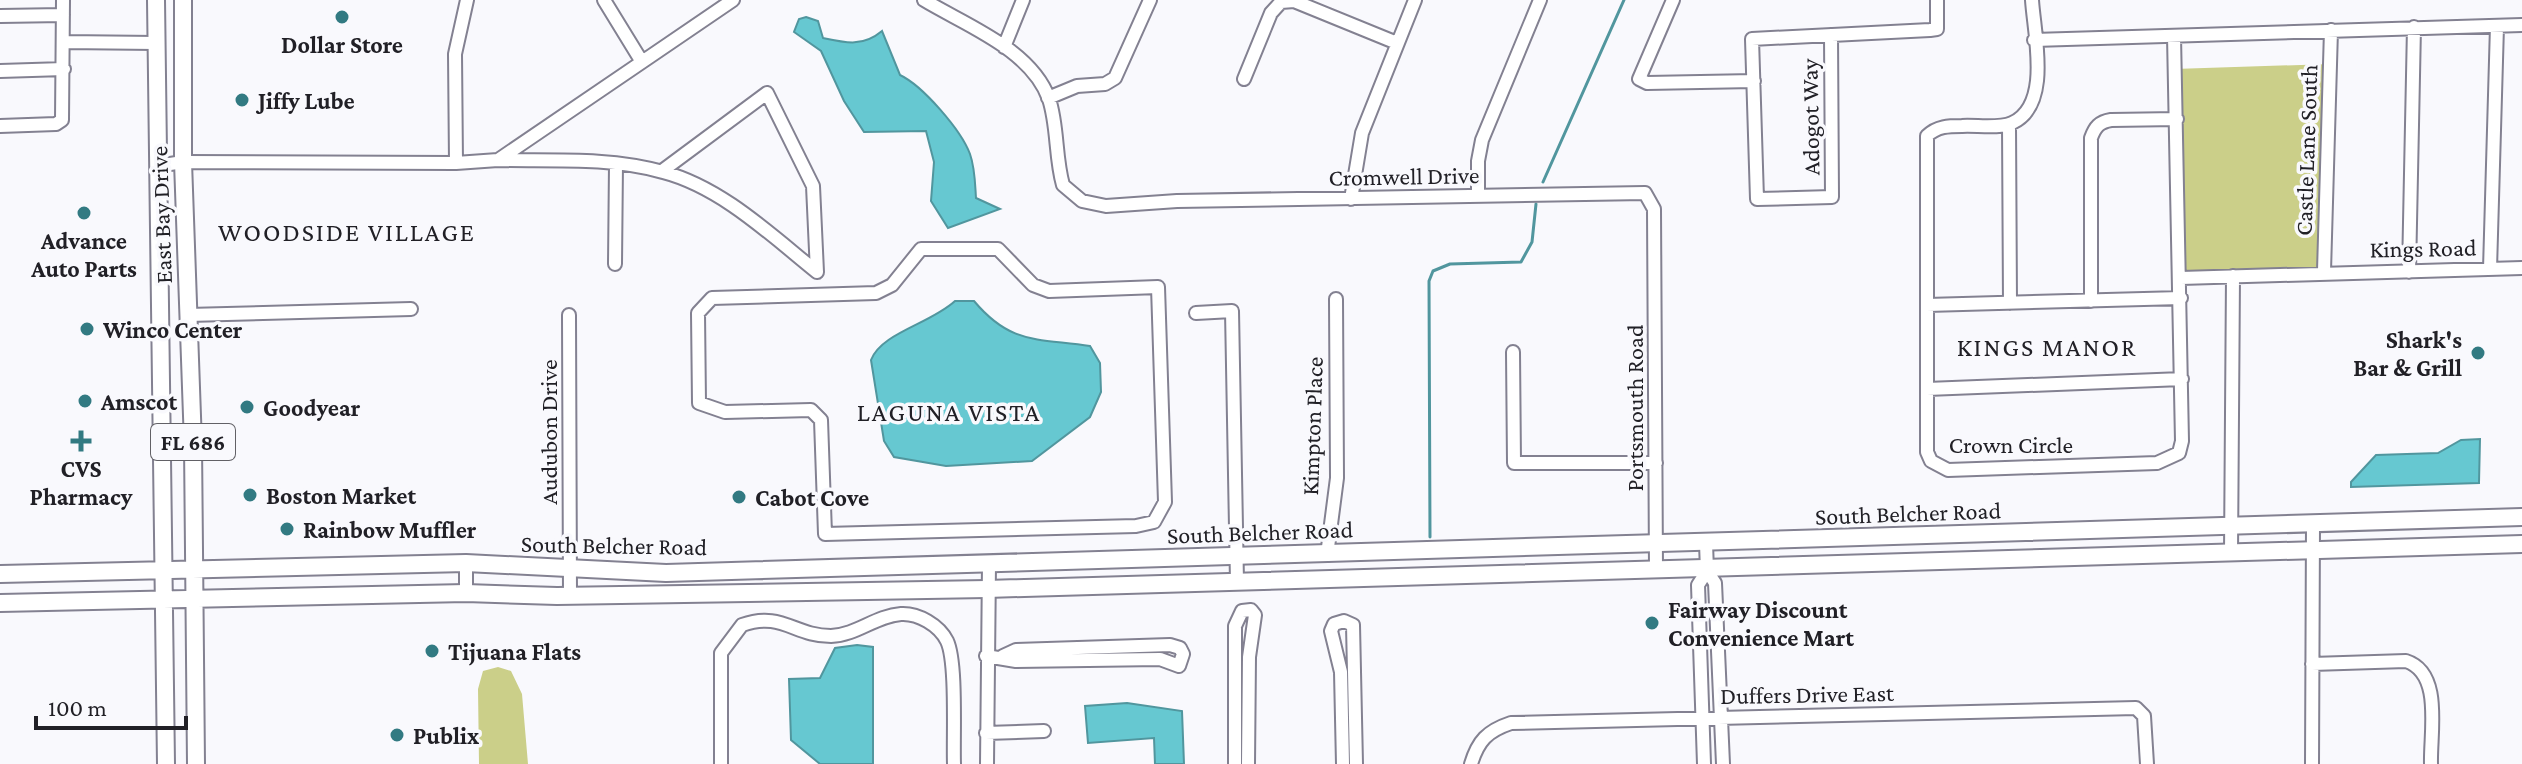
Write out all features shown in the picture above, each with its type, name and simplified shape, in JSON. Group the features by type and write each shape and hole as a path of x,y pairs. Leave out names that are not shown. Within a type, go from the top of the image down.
{"main road":[{"name":"East Bay Drive","path":"156,0 166,764"},
{"name":"East Bay Drive","path":"183,0 183,162 196,764"},
{"name":"South Belcher Road","path":"0,574 466,563 666,573 2522,517"},
{"name":"South Belcher Road","path":"0,603 466,593 570,596 987,589 2522,544"}],"street":[{"path":"0,126 56,124 62,120 65,111 63,0"},
{"path":"456,163 455,54 467,0"},
{"path":"604,0 642,62"},
{"path":"498,160 733,0"},
{"path":"924,0 1004,47 1034,74 1048,98 1077,86 1105,84 1115,78 1150,0"},
{"path":"1004,47 1023,0"},
{"path":"1351,199 1362,133 1415,0"},
{"path":"1478,196 1478,161 1482,140 1540,0"},
{"path":"1673,0 1639,79 1647,83 1754,81 1752,39 1937,29 1937,0"},
{"path":"2010,303 2009,125 2020,118 2034,98 2032,0"},
{"path":"1244,79 1271,13 1281,2 1294,1 1397,43"},
{"path":"0,16 63,15"},
{"path":"2034,40 2522,25"},
{"path":"2490,269 2497,26"},
{"path":"2409,272 2414,27"},
{"name":"Castle Lane South","path":"2324,271 2331,30"},
{"name":"Adogot Way","path":"1754,81 1757,199 1832,197 1831,35"},
{"name":"Crown Circle","path":"2009,125 1945,126 1927,136 1927,452 1938,467 2157,463 2179,453 2182,441 2181,278 2174,36"},
{"path":"64,42 156,43"},
{"path":"0,71 64,69"},
{"path":"157,166 183,162 456,163 498,160 616,164 662,171 712,194 755,222 817,272 813,186 767,93 662,171"},
{"name":"Cromwell Drive","path":"1048,98 1063,185 1082,201 1106,206 1645,193 1654,209 1655,248"},
{"path":"2091,301 2091,138 2094,130 2102,121 2177,119"},
{"path":"615,264 616,164"},
{"name":"Portsmouth Road","path":"1655,248 1656,569"},
{"path":"921,249 998,249 1033,285 1049,291 1158,287 1165,502 1154,522 1136,526 989,531 825,534 821,420 811,410 725,412 699,403 701,306 712,298 876,293 892,285 921,249"},
{"name":"Kings Road","path":"2181,278 2324,271 2522,268"},
{"path":"2231,553 2233,276"},
{"path":"1927,305 2181,298"},
{"name":"Kimpton Place","path":"1327,555 1337,478 1336,299"},
{"path":"188,315 411,309"},
{"path":"1196,313 1232,311 1237,582"},
{"name":"Audubon Drive","path":"569,315 570,596"},
{"path":"1513,352 1514,463 1656,463"},
{"path":"1927,389 2182,379"},
{"path":"2312,764 2313,524"},
{"path":"1706,543 1707,569 1715,583 1723,764"},
{"path":"466,563 466,593"},
{"path":"987,764 989,564"},
{"path":"1704,764 1698,585 1707,569"},
{"path":"1235,764 1235,626 1242,611 1251,610 1255,615 1249,657 1248,764"},
{"path":"721,764 721,653 742,625 774,619 814,634 830,636 845,634 873,621 904,613 919,616 934,625 947,641 951,659 954,764"},
{"path":"1343,764 1341,672 1331,631 1334,624 1344,621 1353,625 1355,645 1356,764"},
{"path":"1699,626 1717,625"},
{"path":"986,656 1003,656 1016,661 1160,659 1179,666 1183,654 1180,648 1170,645 1016,650 1003,656"},
{"path":"2312,664 2406,661 2421,666 2428,676 2430,690 2431,764"},
{"name":"Duffers Drive East","path":"1471,764 1477,746 1491,730 1511,723 2136,708 2144,716 2147,764"},
{"path":"986,733 1044,731"}],"green space":[{"path":"2331,64 2326,270 2183,272 2174,69"},
{"path":"498,667 511,671 522,694 528,764 479,764 478,689 483,671"}],"water":[{"path":"806,17 818,21 823,38 839,41 861,42 882,31 900,75 930,99 965,144 973,165 976,198 1000,209 948,228 931,201 934,162 926,131 864,132 844,101 821,51 794,32 799,19"},
{"path":"955,301 974,301 1000,325 1026,337 1090,346 1100,363 1101,392 1090,417 1032,461 946,466 894,457 884,441 871,360 885,343"},
{"path":"2480,439 2479,483 2351,487 2351,482 2376,455 2438,453 2461,440"},
{"path":"857,645 873,647 873,764 820,764 791,740 789,679 820,678 835,648"},
{"path":"1127,703 1182,711 1184,764 1155,764 1154,738 1088,743 1085,706"}],"waterway":[{"path":"1543,182 1624,0"},
{"path":"1430,537 1429,281 1433,271 1450,264 1521,262 1532,242 1536,204"}],"place":[{"name":"Dollar Store","path":"342,17"},
{"name":"Jiffy Lube","path":"242,100"},
{"name":"Advance Auto Parts","path":"84,213"},
{"name":"Winco Center","path":"87,329"},
{"name":"Shark's Bar & Grill","path":"2478,353"},
{"name":"Amscot","path":"85,401"},
{"name":"Goodyear","path":"247,407"},
{"name":"CVS Pharmacy","path":"81,441"},
{"name":"Boston Market","path":"250,495"},
{"name":"Cabot Cove","path":"739,497"},
{"name":"Rainbow Muffler","path":"287,529"},
{"name":"Fairway Discount Convenience Mart","path":"1652,623"},
{"name":"Tijuana Flats","path":"432,651"},
{"name":"Publix","path":"397,735"}],"district":[{"name":"WOODSIDE VILLAGE","path":"347,232"},
{"name":"KINGS MANOR","path":"2047,347"},
{"name":"LAGUNA VISTA","path":"949,412"}]}
